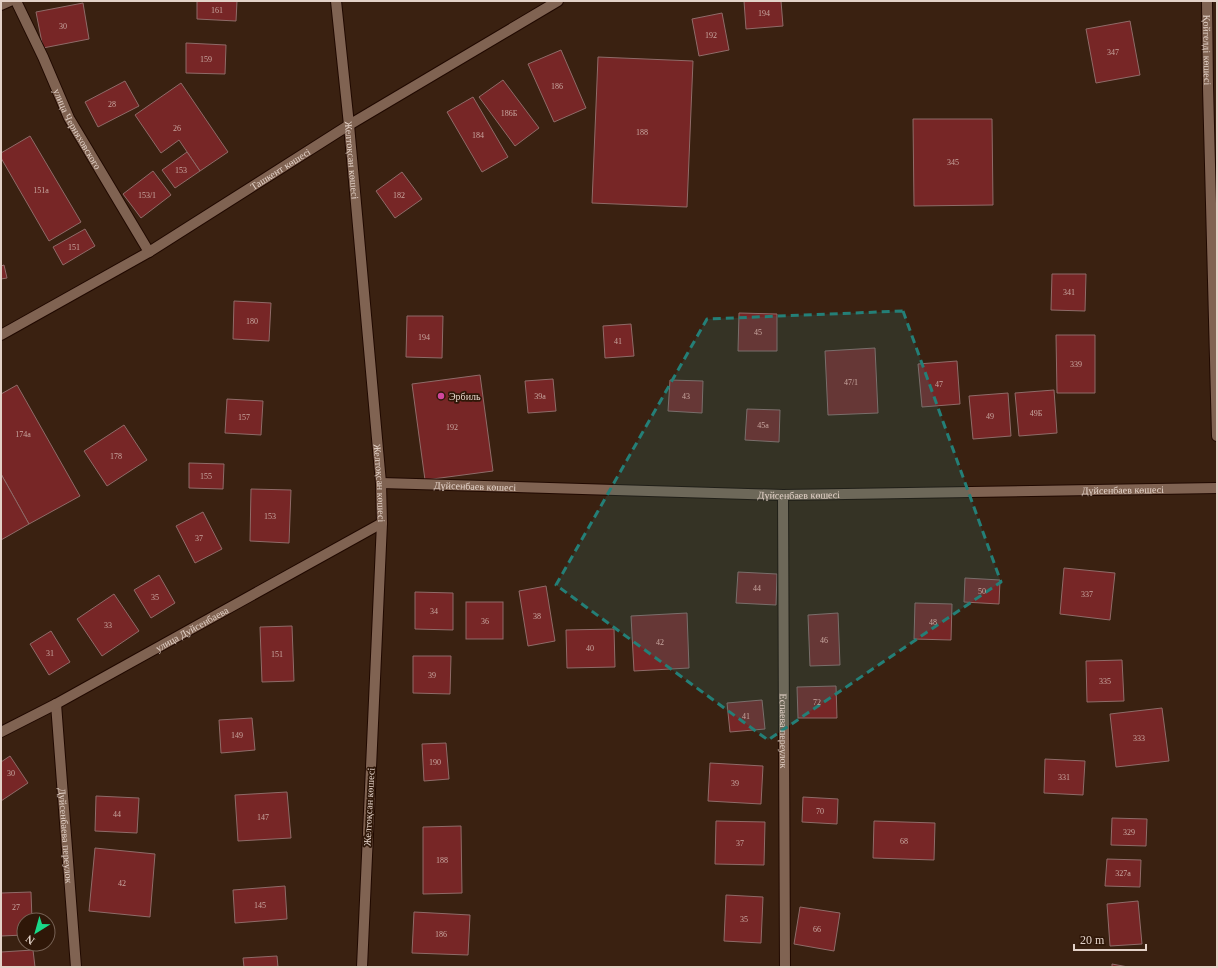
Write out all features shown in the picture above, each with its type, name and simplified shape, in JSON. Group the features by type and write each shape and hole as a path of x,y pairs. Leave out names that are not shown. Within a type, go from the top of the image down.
{"street":[{"path":"1,5 10,1"},
{"name":"улица Черняховского","path":"16,1 43,57 69,118 149,252"},
{"name":"Желтоқсан көшесі","path":"336,1 349,125 381,483 382,523 362,967"},
{"name":"Ташкент көшесі","path":"1,335 149,252 349,125 558,1"},
{"name":"Қойгелді көшесі","path":"1206,1 1212,86 1217,436"},
{"name":"Дүйсенбаев көшесі","path":"381,483 783,495 1217,488"},
{"name":"Еспаева переулок","path":"783,495 785,967"},
{"name":"улица Дуйсенбаева","path":"1,732 56,704 382,523"},
{"name":"Дуйсенбаева переулок","path":"56,704 76,967"}],"highlighted area":[{"path":"903,311 1001,582 768,740 556,585 707,319"}],"building":[{"path":"197,1 237,1 236,21 197,19"},
{"path":"744,1 781,1 783,26 746,29"},
{"path":"83,3 89,39 43,48 36,12"},
{"path":"722,13 729,50 699,56 692,19"},
{"path":"1130,21 1140,75 1096,83 1086,29"},
{"path":"186,43 226,45 225,74 186,73"},
{"path":"561,50 586,108 554,122 528,64"},
{"path":"598,57 693,61 687,207 592,203"},
{"path":"503,80 539,128 515,146 479,97"},
{"path":"125,81 139,106 98,127 85,102"},
{"path":"181,83 228,152 200,171 179,140 161,153 135,115"},
{"path":"473,97 508,157 482,172 447,112"},
{"path":"913,119 992,119 993,205 914,206"},
{"path":"30,136 81,222 49,241 1,158 1,153"},
{"path":"187,152 200,171 175,188 162,170"},
{"path":"153,171 171,195 141,218 123,194"},
{"path":"402,172 422,199 395,218 376,191"},
{"path":"85,229 95,246 63,265 53,247"},
{"path":"4,265 7,278 1,279 1,266"},
{"path":"1052,274 1086,274 1085,311 1051,310"},
{"path":"234,301 271,303 269,341 233,339"},
{"path":"739,313 777,314 777,351 738,351"},
{"path":"407,316 443,316 442,358 406,357"},
{"path":"631,324 634,356 605,358 603,326"},
{"path":"1056,335 1095,335 1095,393 1057,393"},
{"path":"875,348 878,413 828,415 825,351"},
{"path":"957,361 960,404 922,407 918,364"},
{"path":"480,375 493,471 425,480 412,384"},
{"path":"553,379 556,411 528,413 525,381"},
{"path":"670,380 703,381 702,413 668,411"},
{"path":"17,385 80,496 29,524 1,474 1,394"},
{"path":"1054,390 1057,433 1019,436 1015,393"},
{"path":"1008,393 1011,436 973,439 969,396"},
{"path":"227,399 263,401 261,435 225,433"},
{"path":"747,409 780,410 779,442 745,440"},
{"path":"124,425 147,460 107,486 84,451"},
{"path":"189,463 224,464 223,489 189,488"},
{"path":"1,474 29,524 1,540"},
{"path":"251,489 291,490 289,543 250,541"},
{"path":"203,512 222,549 195,563 176,526"},
{"path":"1064,568 1115,573 1110,620 1060,614"},
{"path":"738,572 777,574 776,605 736,603"},
{"path":"159,575 175,603 151,618 134,590"},
{"path":"965,578 1000,580 999,604 964,602"},
{"path":"546,586 555,641 528,646 519,591"},
{"path":"415,592 453,593 453,630 415,629"},
{"path":"114,594 139,631 102,656 77,619"},
{"path":"466,602 503,602 503,639 466,639"},
{"path":"915,603 952,604 951,640 914,639"},
{"path":"687,613 689,668 634,671 631,616"},
{"path":"838,613 840,665 810,666 808,615"},
{"path":"292,626 294,681 262,682 260,627"},
{"path":"614,629 615,667 567,668 566,630"},
{"path":"51,631 70,662 49,675 30,644"},
{"path":"413,656 451,656 450,694 413,693"},
{"path":"1122,660 1124,701 1087,702 1086,661"},
{"path":"836,686 837,718 798,718 797,687"},
{"path":"762,700 765,729 730,732 727,703"},
{"path":"1162,708 1169,761 1116,767 1110,714"},
{"path":"252,718 255,750 221,753 219,720"},
{"path":"446,743 449,779 424,781 422,744"},
{"path":"10,756 28,783 1,801 1,762"},
{"path":"1045,759 1085,761 1083,795 1044,793"},
{"path":"710,763 763,766 761,804 708,801"},
{"path":"287,792 291,838 238,841 235,795"},
{"path":"96,796 139,798 137,833 95,831"},
{"path":"803,797 838,799 837,824 802,822"},
{"path":"1112,818 1147,819 1146,846 1111,845"},
{"path":"716,821 765,822 764,865 715,864"},
{"path":"874,821 935,823 934,860 873,858"},
{"path":"461,826 462,893 423,894 423,827"},
{"path":"95,848 155,854 150,917 89,911"},
{"path":"1107,859 1141,860 1140,887 1105,886"},
{"path":"285,886 287,919 235,923 233,890"},
{"path":"31,892 32,912 16,912 16,935 1,936 1,893"},
{"path":"726,895 763,897 761,943 724,941"},
{"path":"1138,901 1142,944 1110,946 1107,904"},
{"path":"800,907 840,913 834,951 794,944"},
{"path":"414,912 470,915 468,955 412,953"},
{"path":"1,952 33,952 35,967 1,967"},
{"path":"277,956 278,967 244,967 243,958"},
{"path":"1112,964 1128,967 1112,967"}],"place":[{"name":"Эрбиль","path":"441,396"}]}
